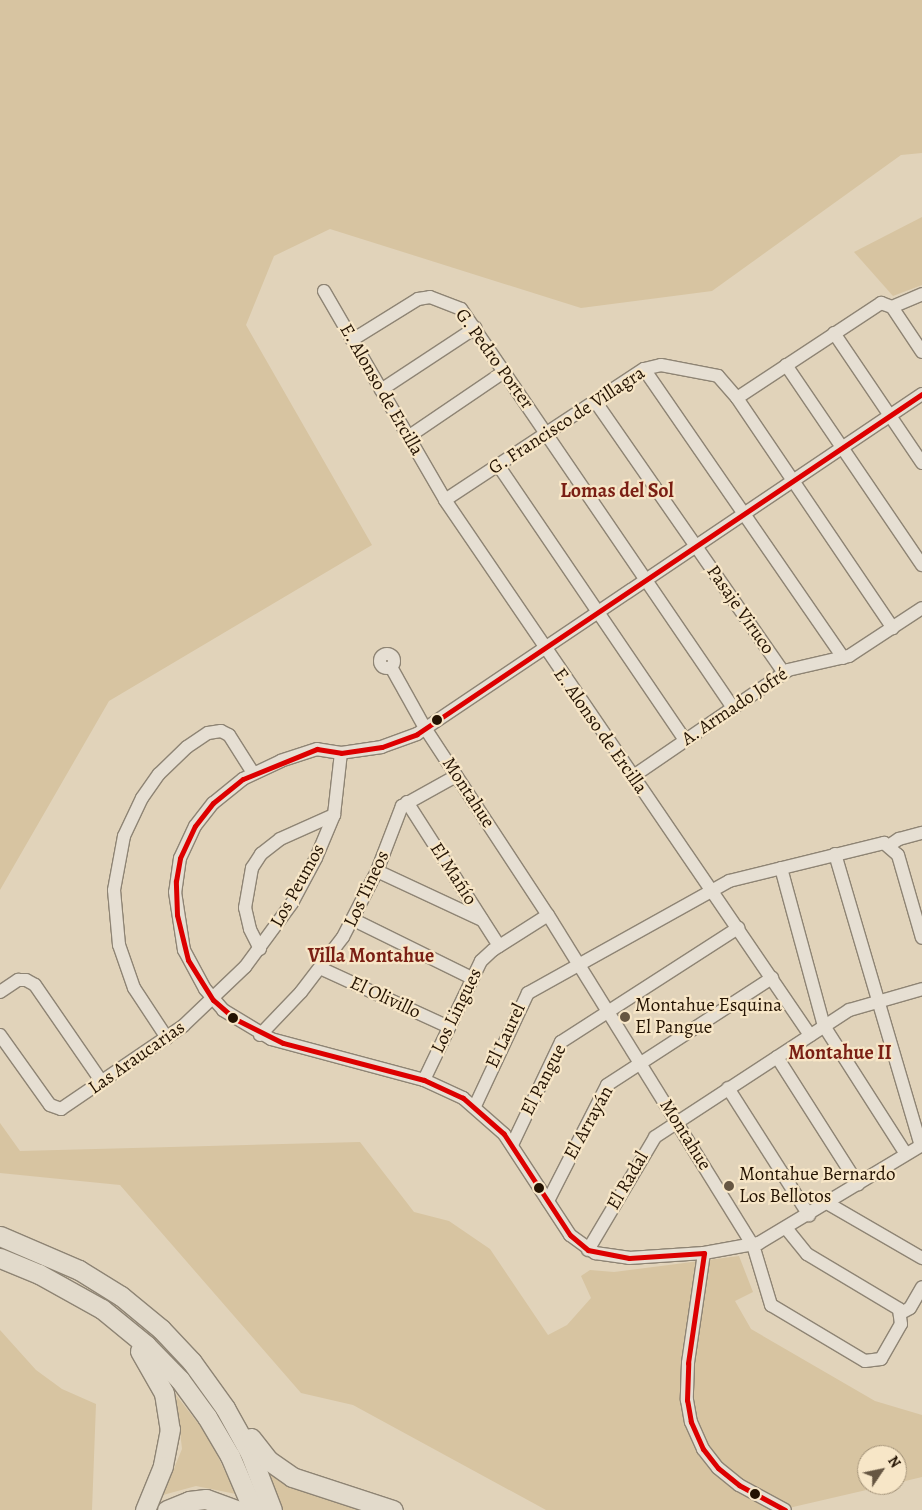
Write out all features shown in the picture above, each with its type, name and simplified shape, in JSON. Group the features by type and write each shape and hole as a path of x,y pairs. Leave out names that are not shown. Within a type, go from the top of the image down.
{"highway":[{"path":"0,1236 73,1266 142,1312 192,1362 225,1408 268,1460 284,1473 310,1485 393,1510"},
{"path":"0,1258 39,1274 102,1309 146,1344 194,1398 230,1456 253,1510"},
{"path":"102,1309 148,1362 167,1405 170,1429 167,1452 145,1510"},
{"path":"225,1408 250,1453 272,1510"},
{"path":"167,1510 197,1499 214,1500 236,1510"}],"street":[{"name":"E. Alonso de Ercilla","path":"324,291 445,500 545,650 810,1035"},
{"path":"738,398 878,304 892,307 922,294"},
{"name":"G. Pedro Porter","path":"352,340 414,301 426,297 457,306 505,371 733,708"},
{"path":"892,307 922,352"},
{"path":"381,390 475,328"},
{"path":"834,333 922,463"},
{"name":"G. Francisco de Villagra","path":"445,500 644,369 661,365 718,376 738,398 893,628"},
{"path":"786,365 922,565"},
{"path":"644,369 843,658"},
{"path":"408,436 505,371"},
{"path":"835,854 921,1146 787,1228 753,1245 704,1253 629,1258 588,1250 570,1235 512,1145 475,1106 424,1080 260,1035 235,1020 213,1000 192,969 182,942 175,904 178,869 184,847 199,820 224,793 253,773 317,749 341,753 394,744 425,728 545,650 696,548 792,480 922,394"},
{"name":"Pasaje Viruco","path":"595,401 784,673"},
{"path":"498,465 685,740"},
{"name":"A. Armado Jofré","path":"632,777 784,673 801,665 843,658 922,608"},
{"name":"Montahue","path":"391,667 425,728 548,915 753,1245 772,1305 866,1361 877,1361 885,1355 901,1324 901,1313"},
{"path":"167,1038 134,988 118,945 114,890 122,842 135,811 159,774 187,747 208,733 221,731 229,735 253,773"},
{"name":"Los Peumos","path":"213,1000 260,949 306,879 334,815 341,753"},
{"path":"407,802 456,776"},
{"name":"Los Tineos","path":"260,1035 320,968 354,920 377,871 400,809 407,802"},
{"name":"El Mañío","path":"407,802 499,946"},
{"path":"260,949 250,929 245,908 252,868 261,854 280,839 334,815"},
{"path":"922,833 898,839 890,845 898,855 922,938"},
{"name":"El Laurel","path":"475,1106 522,999 531,991 729,881 878,842 890,845"},
{"path":"781,868 824,1026 906,1154"},
{"path":"377,871 482,920"},
{"name":"Los Lingues","path":"424,1080 481,961 499,946 548,915"},
{"path":"354,920 472,978"},
{"name":"El Pangue","path":"512,1145 557,1047 608,1011 738,928"},
{"name":"El Olivillo","path":"320,968 449,1027"},
{"name":"El Arrayán","path":"548,1201 604,1089 640,1062 772,978"},
{"path":"0,992 18,980 32,983 102,1082"},
{"name":"El Radal","path":"588,1250 652,1142 677,1121 849,1010 922,989"},
{"name":"Las Araucarias","path":"0,1035 47,1102 57,1109 68,1106 167,1038 213,1000"},
{"path":"777,1056 858,1184"},
{"path":"728,1088 809,1215"},
{"path":"827,1204 922,1258"},
{"path":"787,1228 807,1254 896,1305 901,1313 911,1306 922,1287"},
{"path":"704,1253 686,1376 691,1422 703,1450 718,1468 739,1485 785,1510"}],"shaded area":[{"path":"0,0 922,0 922,153 901,155 712,291 581,308 330,229 274,256 246,325 372,545 109,701 0,890"},
{"path":"922,217 922,285 893,296 854,252"},
{"path":"0,1123 20,1151 360,1142 414,1212 449,1221 490,1249 548,1335 567,1325 591,1298 581,1276 590,1270 614,1272 739,1256 753,1292 735,1301 751,1329 875,1401 922,1415 922,1477 907,1481 907,1445 857,1445 857,1492 780,1510 546,1510 353,1405 301,1393 120,1185 0,1173"},
{"path":"0,1330 36,1370 62,1389 96,1404 92,1510 0,1510"},
{"path":"176,1395 208,1436 236,1494 196,1486 163,1495 182,1449"},
{"path":"265,1470 308,1489 381,1510 279,1510"}],"transit line":[{"path":"785,1510 739,1485 718,1468 703,1449 691,1422 687,1400 688,1363 704,1253 629,1258 588,1250 570,1235 504,1134 463,1098 424,1080 283,1043 235,1019 213,1000 188,960 177,915 176,881 180,858 195,826 213,803 243,779 317,749 341,753 382,747 417,734 922,394"}],"place":[{"name":"Montahue Esquina El Pangue","path":"625,1017"},
{"name":"Montahue Bernardo Los Bellotos","path":"729,1186"}],"district":[{"name":"Lomas del Sol","path":"617,490"},
{"name":"Villa Montahue","path":"371,955"},
{"name":"Montahue II","path":"840,1052"}]}
